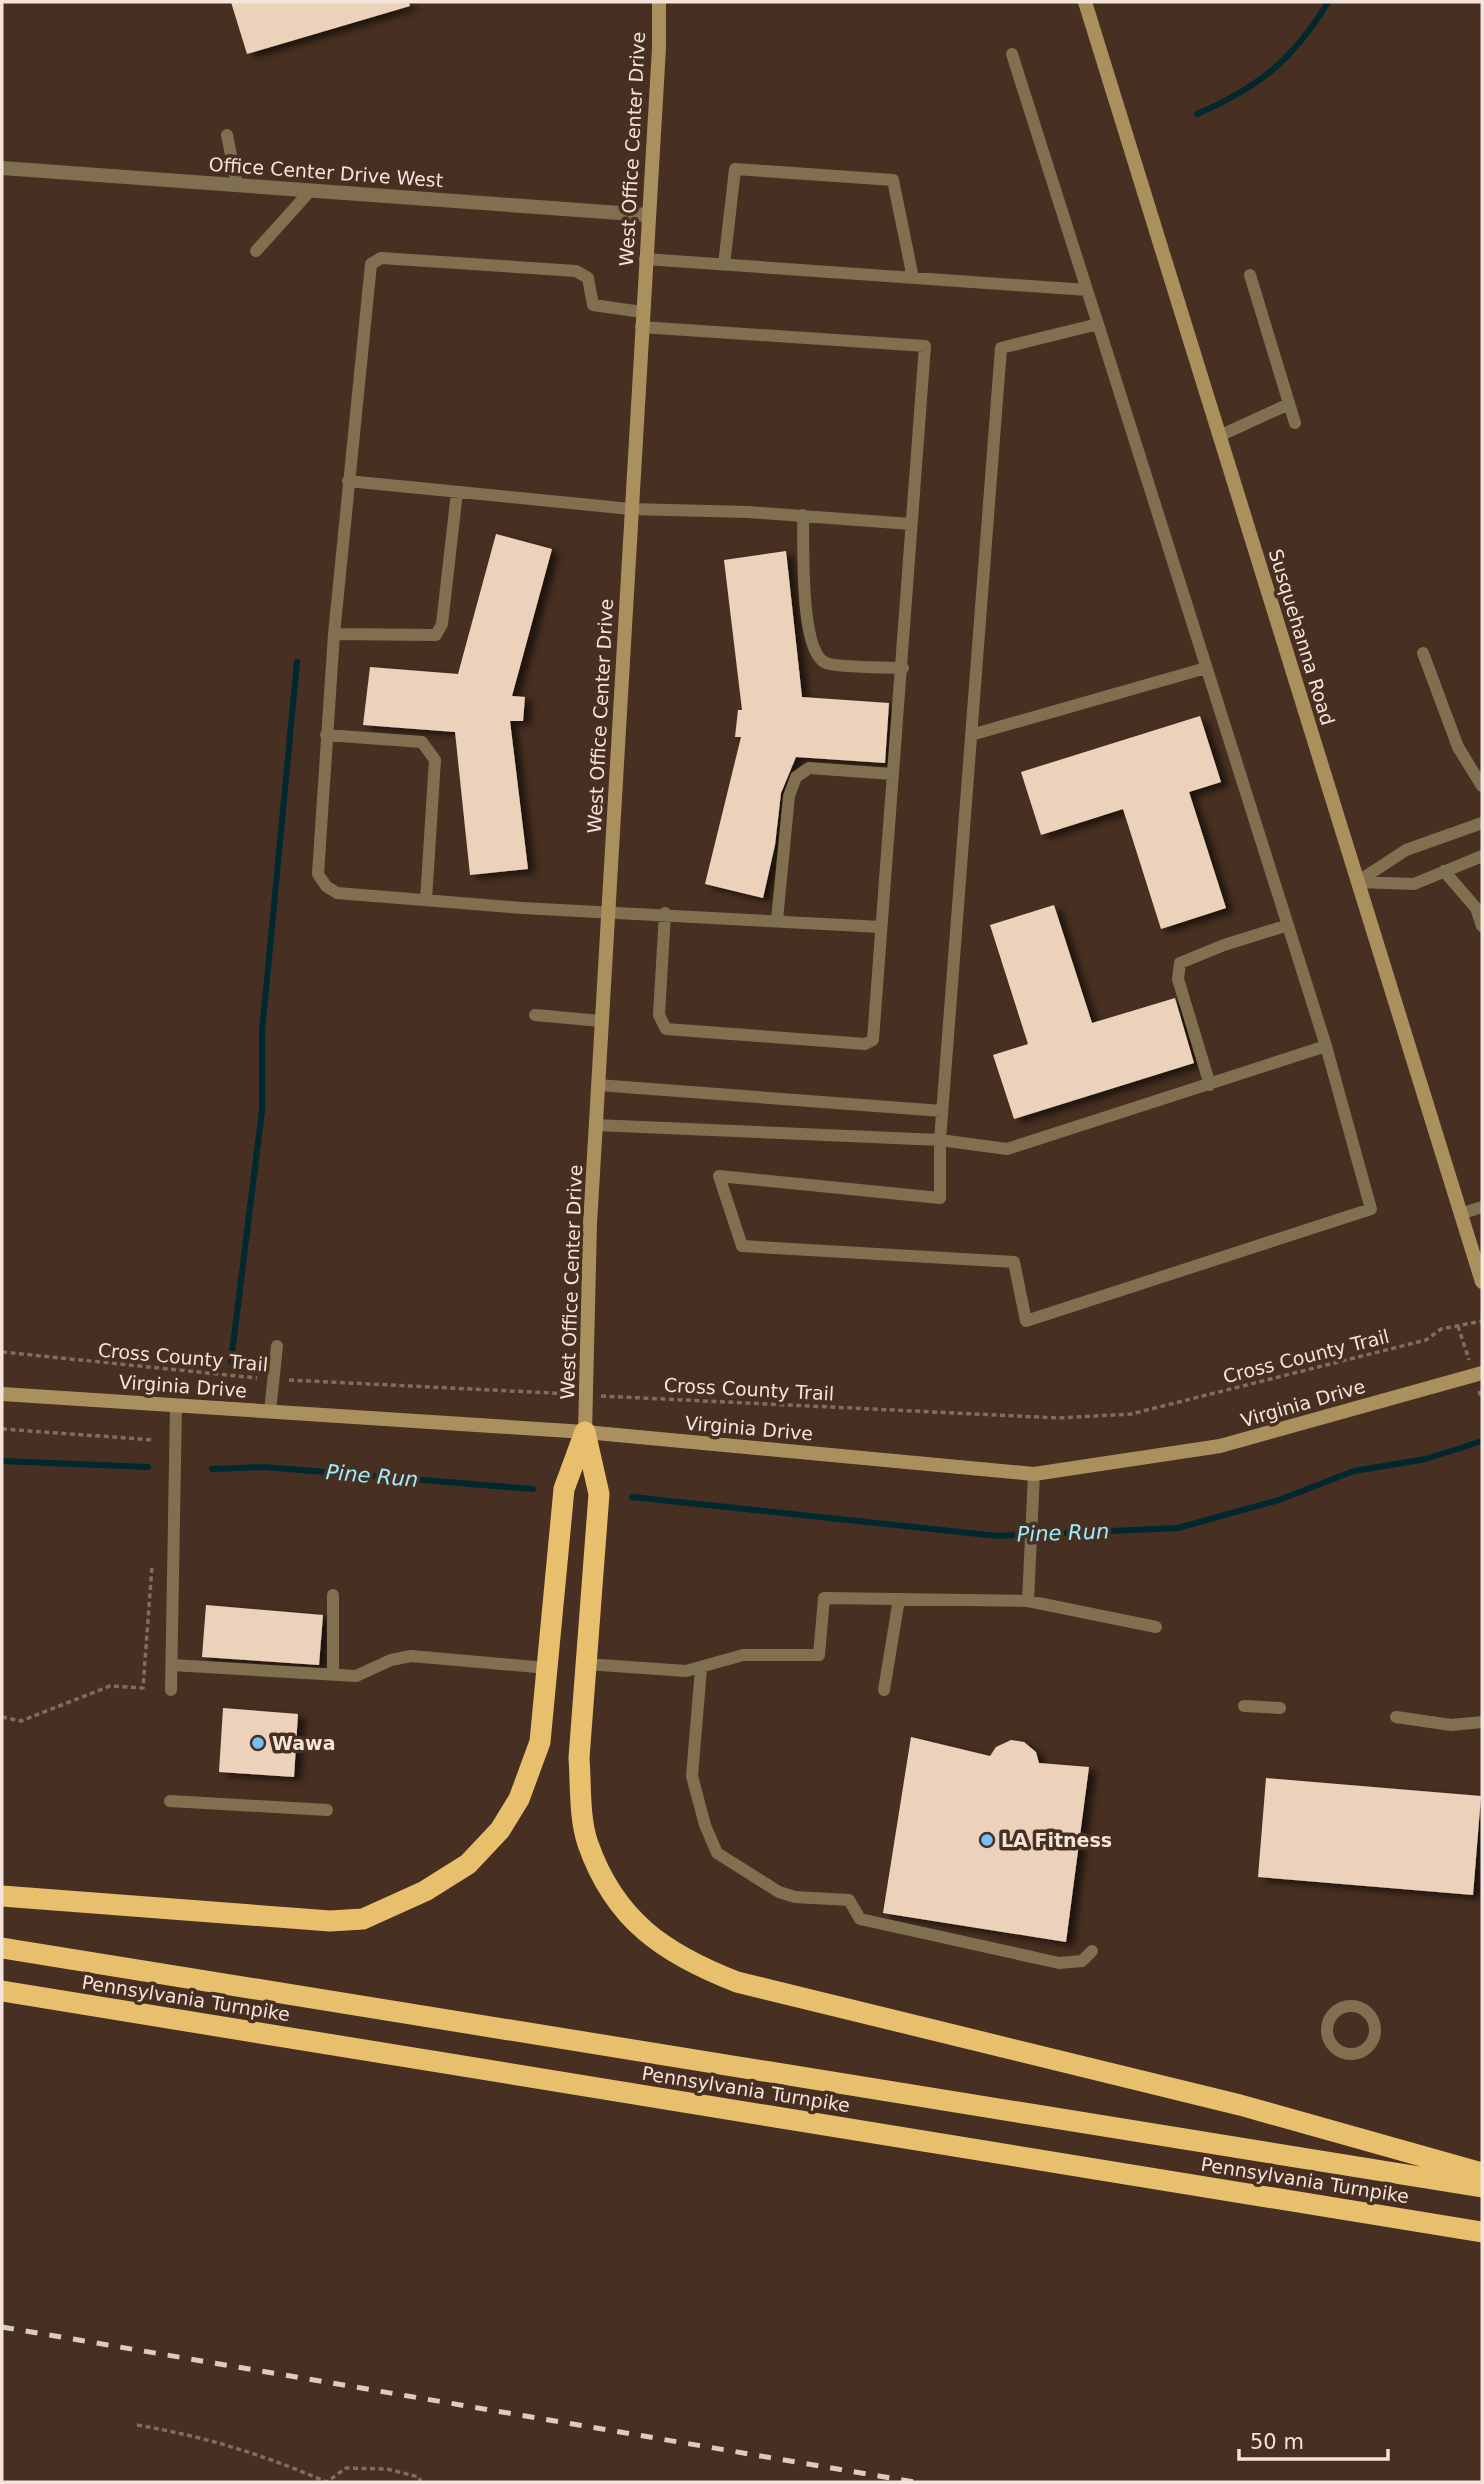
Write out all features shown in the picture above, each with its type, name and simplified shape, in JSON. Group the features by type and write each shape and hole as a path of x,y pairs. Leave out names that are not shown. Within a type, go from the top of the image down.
{"highway":[{"path":"585,1432 599,1494 579,1758 587,1842 623,1912 653,1940 692,1965 737,1982 1227,2102 1482,2173"},
{"path":"2,1896 330,1921 363,1919 425,1891 468,1864 500,1830 519,1799 540,1742 564,1489 585,1432"},
{"name":"Pennsylvania Turnpike","path":"2,1948 1482,2187"},
{"name":"Pennsylvania Turnpike","path":"2,1991 1482,2232"}],"main road":[{"name":"West Office Center Drive","path":"585,1432 595,1125 659,48 659,2"},
{"name":"Susquehanna Road","path":"1085,2 1482,1282"},
{"name":"Virginia Drive","path":"2,1394 585,1432 1034,1474 1220,1446 1482,1373"}],"street":[{"name":"Office Center Drive West","path":"2,168 648,215"}],"lane":[{"path":"1012,54 1098,324 1286,926 1326,1046 1371,1209 1026,1321 1014,1262 742,1246 719,1176 940,1198 942,1111 1001,348 1098,324"},
{"path":"227,135 237,185"},
{"path":"724,265 734,169 893,180 913,278"},
{"path":"256,251 311,190"},
{"path":"645,259 1087,290"},
{"path":"665,913 659,1015 666,1029 865,1044 871,1042 875,1033 925,346 641,319 593,305 588,278 576,271 374,260 370,266 334,634 316,867 321,880 337,892 426,900 665,913 881,927"},
{"path":"1250,275 1295,423"},
{"path":"1219,436 1289,404"},
{"path":"348,481 631,509 803,515 911,524"},
{"path":"334,634 436,635 442,624 457,492"},
{"path":"803,515 808,627 813,650 819,658 832,664 902,668"},
{"path":"1423,653 1458,747 1482,786"},
{"path":"971,735 1206,668"},
{"path":"326,735 422,742 435,760 426,900"},
{"path":"777,920 789,796 796,777 809,768 892,774"},
{"path":"1357,882 1406,850 1482,823"},
{"path":"1357,882 1414,884 1482,856"},
{"path":"1444,871 1479,907 1482,926"},
{"path":"1210,1085 1178,979 1180,963 1224,945 1286,926"},
{"path":"534,1015 601,1021"},
{"path":"595,1125 940,1140 1007,1149 1326,1046"},
{"path":"598,1085 942,1111"},
{"path":"1460,1214 1482,1208"},
{"path":"270,1411 276,1346"},
{"path":"172,1690 177,1405"},
{"path":"1028,1601 1034,1474"},
{"path":"333,1595 333,1675"},
{"path":"586,1664 686,1671 701,1669 743,1655 819,1655 824,1598 1028,1601 1156,1627"},
{"path":"884,1690 899,1599"},
{"path":"172,1665 356,1676 391,1660 411,1656 547,1668"},
{"path":"701,1669 692,1776 705,1825 717,1853 779,1892 796,1897 849,1900 860,1919 1059,1963 1082,1961 1092,1951"},
{"path":"1244,1706 1280,1708"},
{"path":"1396,1717 1451,1724 1482,1721"},
{"path":"170,1801 327,1811"}],"path":[{"name":"Cross County Trail","path":"2,1352 273,1379 1059,1418 1131,1414 1426,1340 1441,1329 1482,1321"},
{"path":"2,1429 154,1440"},
{"path":"2,1717 21,1721 110,1686 143,1688 152,1566"},
{"path":"137,2425 204,2437 267,2456 327,2482 346,2468 387,2469 419,2477 421,2482"}],"building":[{"path":"231,2 409,2 410,6 247,54"},
{"path":"496,534 552,549 512,696 525,697 523,721 510,721 528,869 470,875 455,732 363,725 370,667 458,674"},
{"path":"786,551 802,697 889,703 885,763 796,757 781,793 775,845 763,898 705,884 741,737 735,737 738,710 742,710 724,560"},
{"path":"1200,716 1221,782 1189,792 1226,908 1161,929 1123,809 1041,835 1021,772"},
{"path":"1054,905 1092,1023 1175,998 1194,1063 1014,1119 993,1055 1028,1044 990,925"},
{"path":"206,1605 323,1615 319,1665 202,1657"},
{"name":"Wawa","path":"223,1708 298,1714 294,1777 219,1772"},
{"name":"LA Fitness","path":"911,1737 990,1756 996,1747 1011,1740 1024,1742 1036,1752 1039,1763 1089,1767 1066,1942 883,1913"},
{"path":"1266,1778 1481,1796 1473,1895 1258,1877"}],"waterway":[{"path":"1197,114 1238,94 1273,70 1302,40 1328,2"},
{"path":"231,1361 262,1111 262,1032 297,662"},
{"name":"Pine Run","path":"632,1497 998,1536 1178,1528 1279,1500 1354,1471 1426,1459 1482,1441"},
{"name":"Pine Run","path":"2,1461 148,1467"},
{"name":"Pine Run","path":"212,1469 264,1467 533,1489"}],"railway":[{"path":"2,2327 914,2482"}],"place":[{"name":"Wawa","path":"258,1743"},
{"name":"LA Fitness","path":"987,1840"}]}
